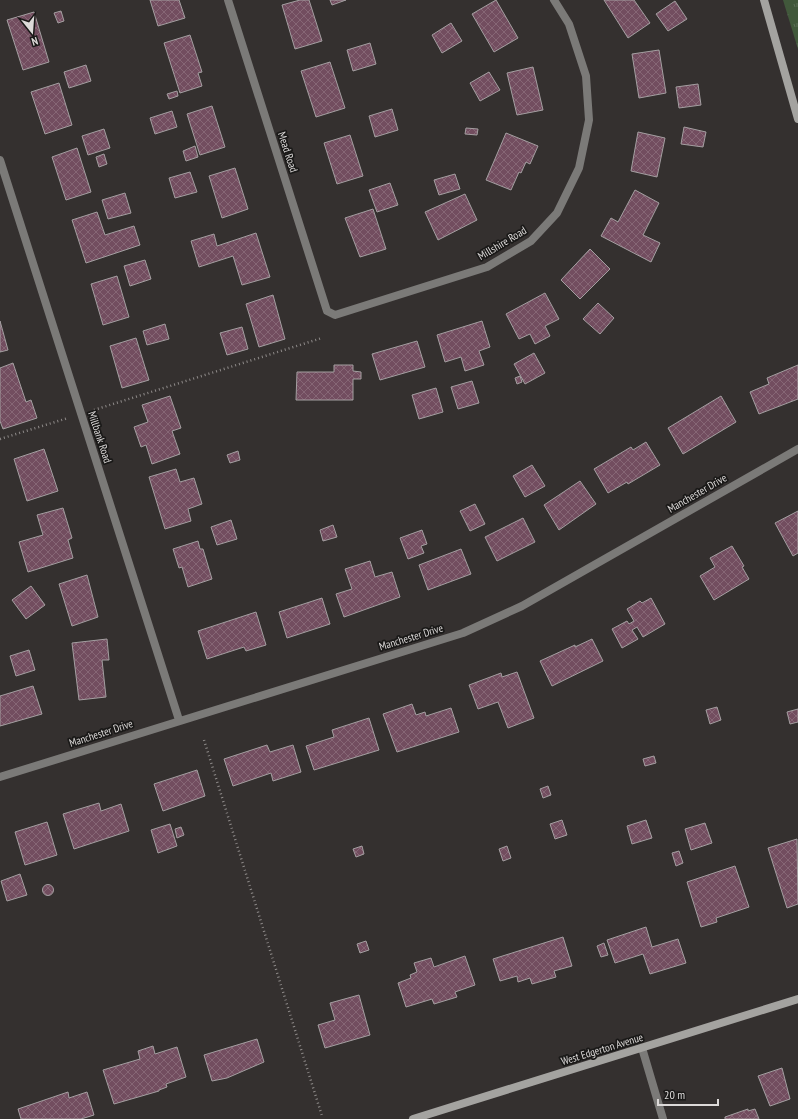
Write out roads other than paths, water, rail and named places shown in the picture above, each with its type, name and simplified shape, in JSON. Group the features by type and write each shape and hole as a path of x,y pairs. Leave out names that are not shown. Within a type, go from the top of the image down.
{"street":[{"name":"Mead Road","path":"228,0 327,311"},
{"name":"Millshire Road","path":"327,311 335,315 486,267 531,240 557,213 579,168 589,120 586,76 569,24 554,0"},
{"path":"764,0 798,116"},
{"name":"Millbank Road","path":"0,160 180,720"},
{"name":"Manchester Drive","path":"0,777 463,632 522,606 798,449"},
{"name":"West Edgerton Avenue","path":"413,1119 798,998"},
{"path":"642,1048 663,1119"}]}
